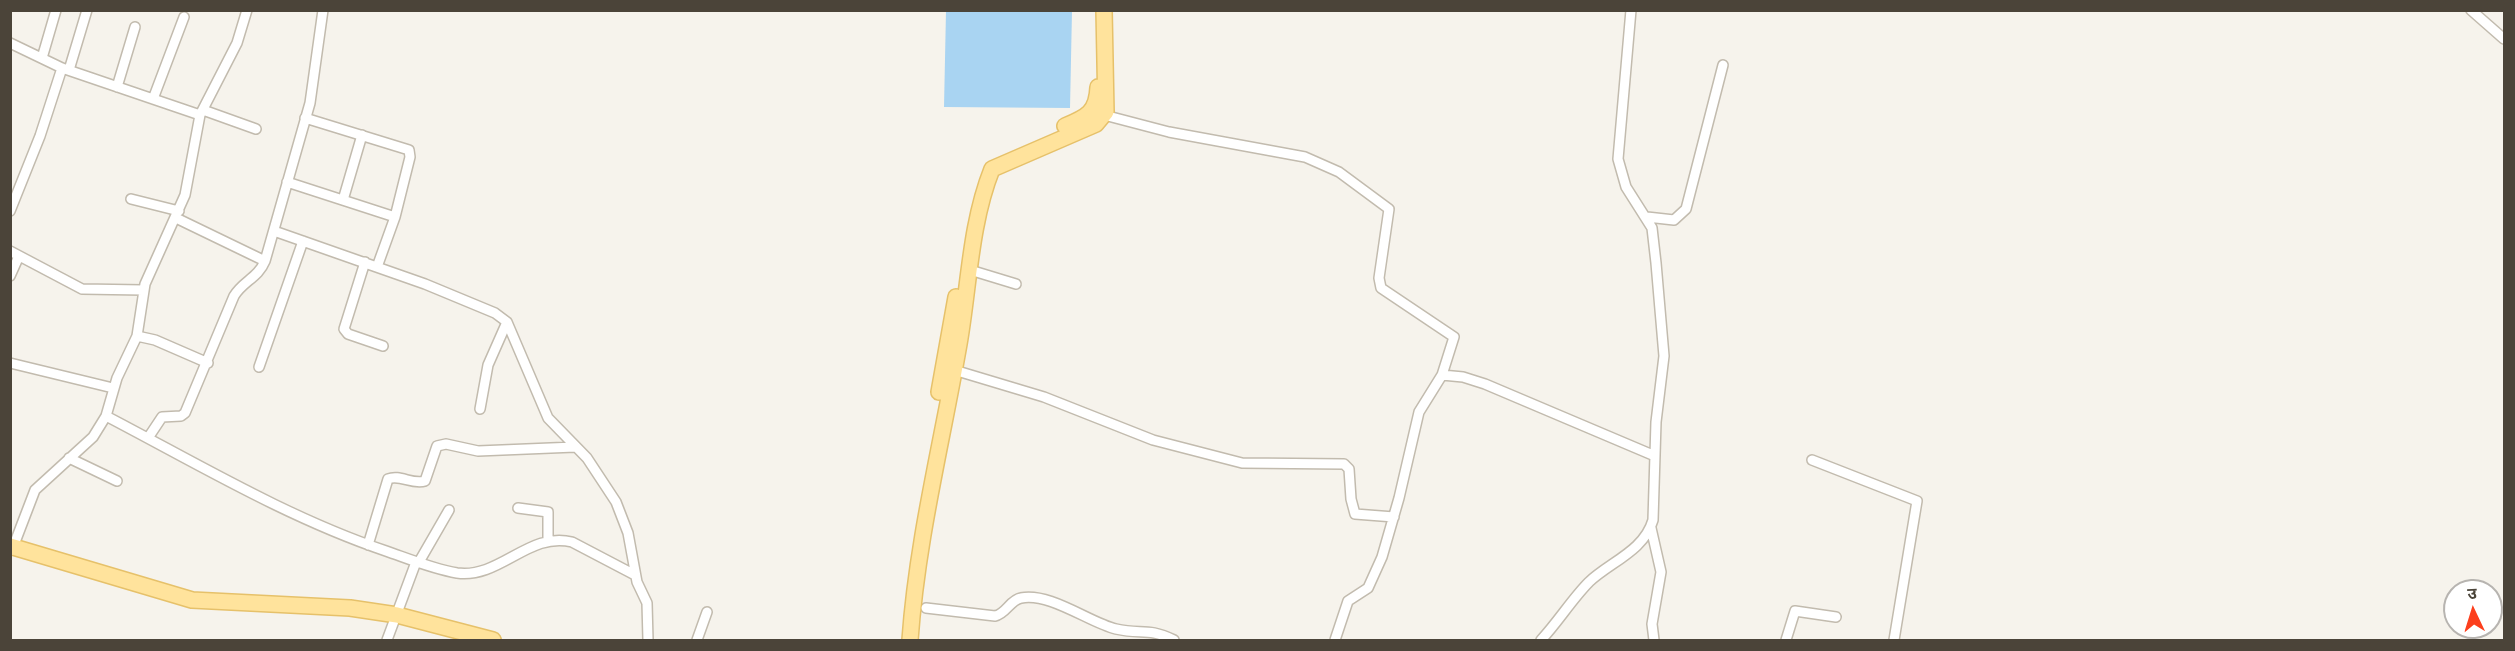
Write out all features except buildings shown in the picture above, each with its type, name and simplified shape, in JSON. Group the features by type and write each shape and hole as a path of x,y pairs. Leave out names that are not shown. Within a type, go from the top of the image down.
{"main road":[{"path":"900,640 921,484 978,180 985,165 997,156 1091,114 1097,103 1098,90 1098,10"},
{"path":"910,640 932,479 954,370 986,185 992,170 1096,124 1104,115 1104,10"},
{"path":"11,548 192,600 350,608 397,615 494,640"}],"street":[{"path":"42,58 56,10"},
{"path":"10,211 87,10"},
{"path":"11,548 35,490 93,437 106,416 114,388 137,336 143,290 178,214 190,178 201,113 237,43 247,10"},
{"path":"148,438 162,417 181,416 185,413 208,363 234,296 246,281 261,272 310,103 323,10"},
{"path":"1631,10 1618,159 1626,187 1647,218 1654,238 1664,356 1651,528 1661,572 1652,624 1654,640"},
{"path":"2470,10 2505,39"},
{"path":"153,99 184,17"},
{"path":"117,87 135,27"},
{"path":"10,43 66,69 117,87 256,129"},
{"path":"1647,218 1674,220 1686,209 1723,65"},
{"path":"1104,115 1169,132 1305,157 1339,172 1385,206 1389,217 1379,284 1387,294 1451,332 1454,340 1442,375 1419,412 1394,517 1382,556 1368,588 1348,601 1335,640"},
{"path":"305,118 405,147 410,153 395,217 377,267"},
{"path":"343,200 362,135"},
{"path":"10,177 22,179"},
{"path":"287,182 395,217"},
{"path":"130,199 178,214 265,261"},
{"path":"274,231 365,262 495,313 507,322 542,407 600,475 616,502 628,533 635,574 646,603 648,640"},
{"path":"259,367 303,241"},
{"path":"10,276 15,253 82,289 143,290"},
{"path":"365,262 344,329 348,334 383,346"},
{"path":"970,270 1016,284"},
{"path":"480,409 488,365 507,322"},
{"path":"137,336 155,340 208,363"},
{"path":"10,363 114,388"},
{"path":"954,370 1044,397 1152,440 1220,457 1242,462 1344,464 1350,469 1351,499 1355,514 1394,517"},
{"path":"1442,375 1463,377 1485,384 1655,456"},
{"path":"106,416 286,510 368,545 418,562 467,573 502,563 548,540 572,542 635,574"},
{"path":"368,545 388,479 394,477 418,483 425,481 435,448 441,444 478,451 575,447"},
{"path":"69,458 117,481"},
{"path":"1812,460 1917,501 1894,640"},
{"path":"518,508 548,512 548,540"},
{"path":"387,640 418,562 449,510"},
{"path":"1541,640 1587,584 1634,548 1651,528"},
{"path":"926,608 995,616 1000,615 1014,600 1024,597 1075,609 1115,629 1157,632 1174,640"},
{"path":"1786,640 1795,611 1836,617"},
{"path":"697,640 707,612"}],"water":[{"path":"946,11 1072,11 1070,108 944,107"}]}
